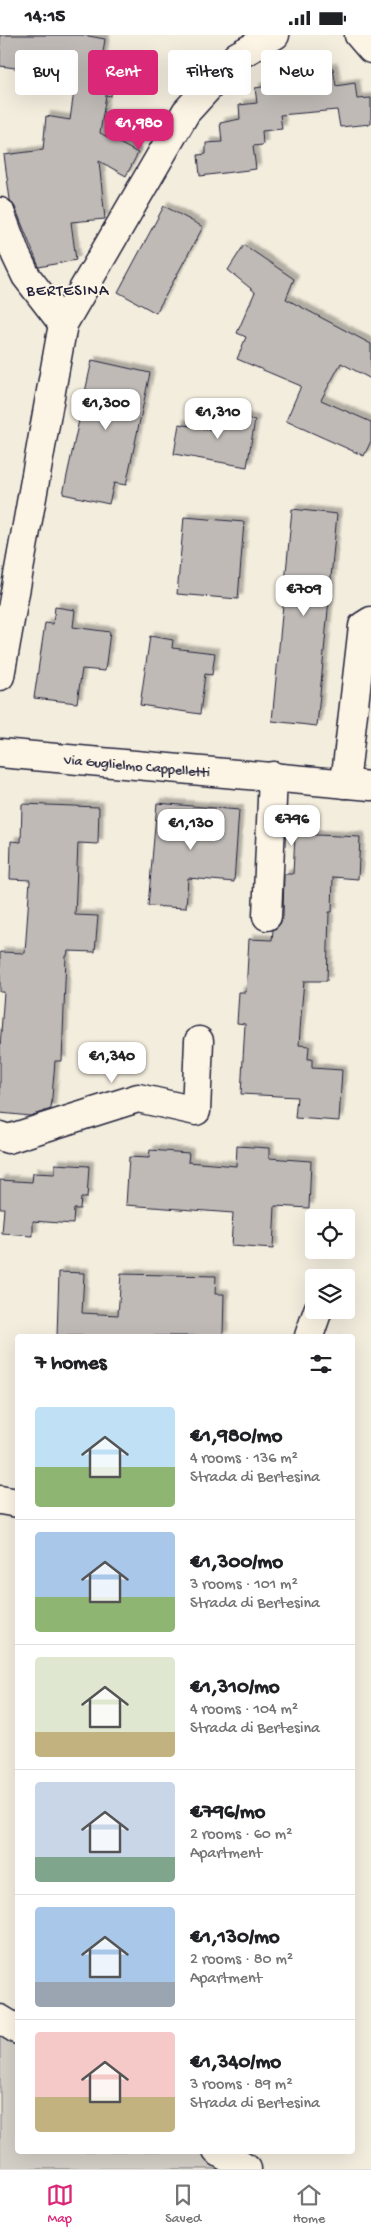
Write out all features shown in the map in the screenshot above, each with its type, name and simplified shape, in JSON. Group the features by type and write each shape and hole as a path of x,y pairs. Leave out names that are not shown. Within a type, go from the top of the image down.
{"street":[{"path":"0,677 63,323 186,112 236,56 275,35"},
{"path":"359,35 371,49"},
{"path":"0,212 8,257 26,276 63,323"},
{"path":"358,785 363,626 371,621"},
{"name":"Via Guglielmo Cappelletti","path":"0,753 358,785"},
{"path":"267,916 273,777"},
{"path":"0,1136 8,1139 138,1098 196,1111 199,1041"},
{"path":"310,1334 315,1319"},
{"path":"0,1500 15,1502"},
{"path":"0,2019 15,2028"},
{"path":"222,2154 247,2169"}],"shaded area":[{"path":"0,2019 15,2029 15,2154 209,2154 227,2169 0,2169"}],"building":[{"path":"0,35 83,35 105,39 103,50 88,50 88,95 106,95 100,133 138,153 126,176 99,161 105,219 71,222 76,260 39,267 15,207 10,200 4,155 43,150 46,116 70,120 73,95 78,95 78,50 15,50 15,68 0,66"},
{"path":"333,68 336,86 355,83 357,99 371,98 371,124 340,127 337,110 280,115 282,129 262,131 263,145 253,146 256,169 200,176 198,155 206,154 206,143 222,142 220,123 240,119 239,105 257,103 255,88 261,87 261,95 332,95"},
{"path":"164,206 203,227 156,313 118,292"},
{"path":"244,245 294,279 286,299 371,344 371,379 341,363 321,400 371,422 371,441 364,456 286,421 301,386 237,359 246,337 237,333 255,292 228,270"},
{"path":"92,360 150,373 126,485 114,483 109,504 63,494"},
{"path":"215,412 255,420 247,467 174,454 179,424 212,430"},
{"path":"292,509 337,514 317,726 272,721"},
{"path":"184,517 244,522 238,599 177,594"},
{"path":"55,607 75,610 73,627 110,632 105,671 82,669 77,703 34,698 45,623 53,624"},
{"path":"150,636 173,640 172,648 215,653 212,675 205,674 200,714 140,705"},
{"path":"157,803 239,810 234,882 188,878 186,908 148,906"},
{"path":"22,804 99,807 98,844 78,843 75,915 98,916 95,952 68,951 66,956 62,1061 55,1061 51,1109 30,1116 0,1113 0,1046 4,992 0,992 0,952 25,953 30,880 10,879 11,841 21,842"},
{"path":"295,834 360,837 358,879 333,877 332,912 329,912 327,981 304,981 302,1003 299,1045 309,1046 308,1059 312,1059 312,1068 342,1070 339,1121 295,1118 297,1097 241,1094 245,1024 237,1023 239,992 246,992 249,939 272,940 273,930 280,924 283,917 284,874 293,874"},
{"path":"237,1146 269,1148 269,1158 311,1161 309,1208 275,1206 273,1249 231,1246 233,1213 126,1205 129,1157 149,1158 150,1150 189,1153 188,1162 236,1166"},
{"path":"55,1164 89,1166 87,1198 81,1198 80,1209 74,1209 73,1224 33,1221 33,1236 2,1234 4,1208 0,1208 0,1180 32,1182 33,1173 55,1174"},
{"path":"59,1272 84,1273 82,1313 118,1315 121,1274 216,1276 215,1294 224,1294 223,1334 57,1334"}],"district":[{"name":"BERTESINA","path":"68,289"}]}
